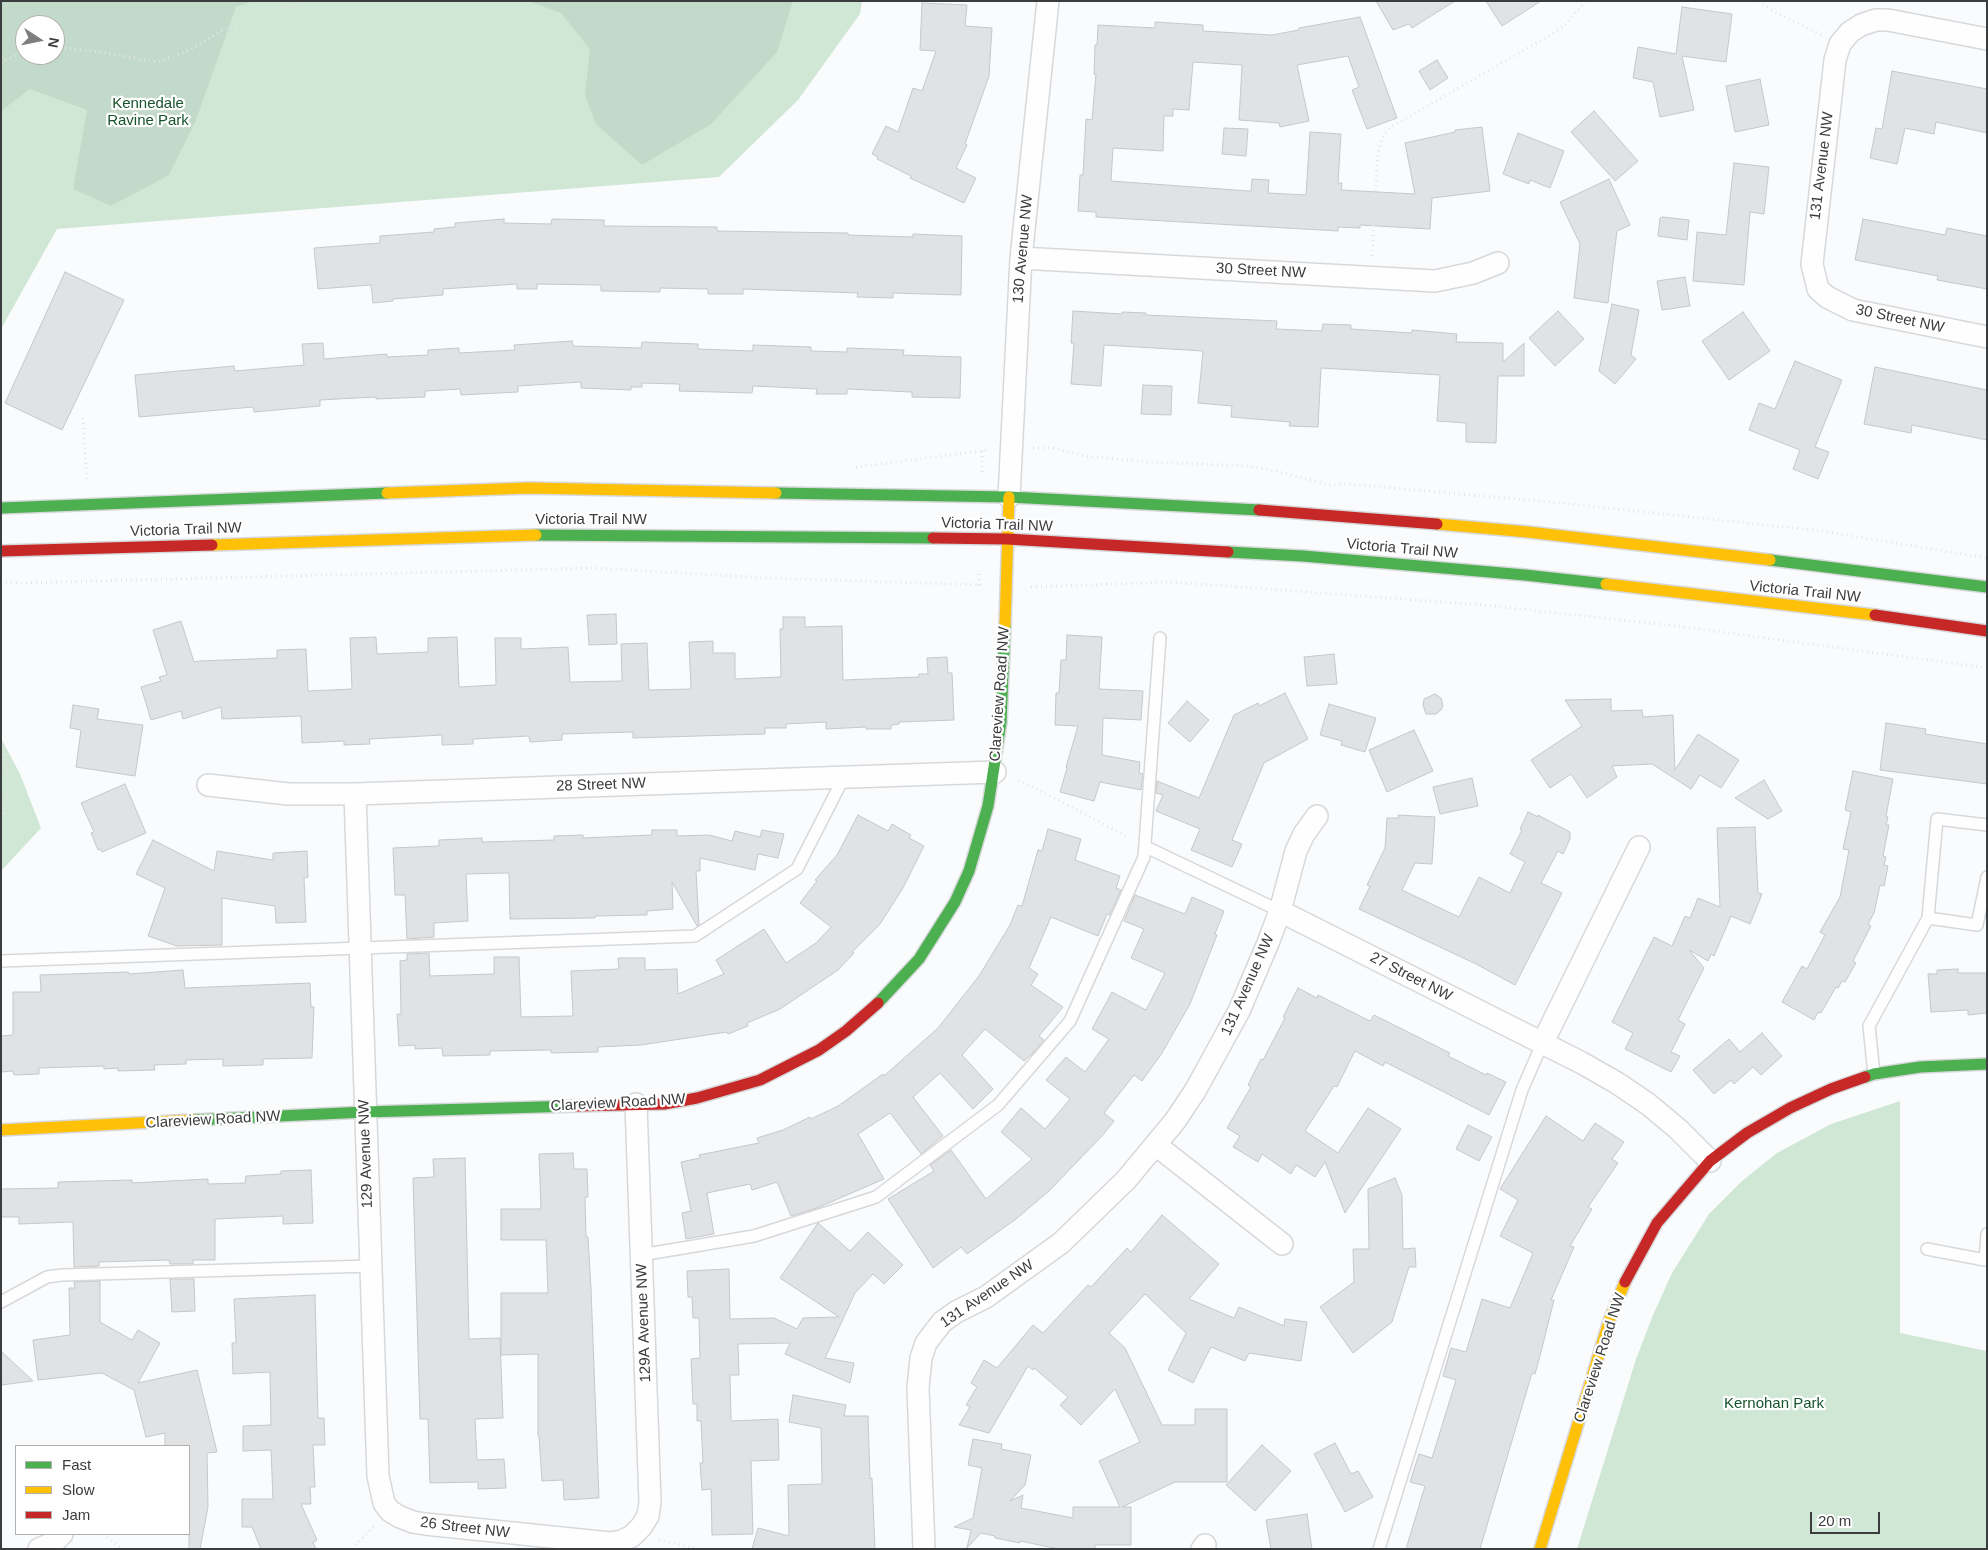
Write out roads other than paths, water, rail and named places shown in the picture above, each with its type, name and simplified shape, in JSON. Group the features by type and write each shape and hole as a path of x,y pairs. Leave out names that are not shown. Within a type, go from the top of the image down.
{"main road":[{"name":"Victoria Trail NW","path":"1,508 529,488 1009,497 1306,512 1528,532 1876,572 1987,587"},
{"name":"Clareview Road NW","path":"1,1130 365,1112 664,1104 697,1098 760,1080 819,1050 873,1009 919,960 955,902 969,871 980,838 995,772 1001,722 1009,497"},
{"name":"Victoria Trail NW","path":"1,551 533,535 1008,539 1303,556 1525,576 1868,614 1987,631"},
{"name":"Clareview Road NW","path":"1540,1549 1609,1321 1620,1293 1657,1223 1710,1161 1747,1133 1790,1108 1832,1089 1874,1074 1920,1067 1987,1064"}],"street":[{"name":"130 Avenue NW","path":"1009,497 1021,258 1048,1"},
{"name":"131 Avenue NW","path":"1818,289 1812,264 1813,241 1835,60 1840,44 1850,32 1860,25 1876,20 1888,20 1987,39"},
{"name":"30 Street NW","path":"1021,258 1435,281 1473,273 1498,263"},
{"name":"30 Street NW","path":"1818,289 1828,297 1853,310 1987,337"},
{"name":"28 Street NW","path":"208,785 288,794 355,794 995,772"},
{"name":"129 Avenue NW","path":"355,794 378,1476 384,1503 390,1511"},
{"name":"131 Avenue NW","path":"924,1549 918,1388 921,1358 926,1343 942,1322 986,1297 1061,1243 1126,1180 1156,1144 1195,1091 1219,1049 1257,972 1280,911 1296,851 1304,834 1317,816"},
{"path":"1542,1044 1639,847"},
{"name":"27 Street NW","path":"1280,911 1610,1079 1648,1104 1678,1129 1710,1161"},
{"name":"129A Avenue NW","path":"632,1536 648,1516 650,1502 636,1104"},
{"path":"1156,1144 1282,1244"},
{"name":"26 Street NW","path":"390,1511 400,1517 419,1523 597,1543 622,1541 632,1536"},
{"path":"39,1549 53,1543 61,1535"}],"lane":[{"path":"641,1256 754,1236 876,1197 998,1105 1070,1021 1144,857 1160,638"},
{"path":"1,962 695,936 797,869 844,777"},
{"path":"1874,1074 1870,1026 1928,918 1937,819 1987,825"},
{"path":"1146,846 1280,911"},
{"path":"1928,918 1977,925 1987,877"},
{"path":"1379,1549 1522,1090 1542,1044"},
{"path":"1927,1249 1986,1260 1987,1234"},
{"path":"1,1302 47,1277 62,1275 370,1266"}],"park label":[{"name":"Kennedale Ravine Park","path":"148,112"},
{"name":"Kernohan Park","path":"1774,1404"}]}
